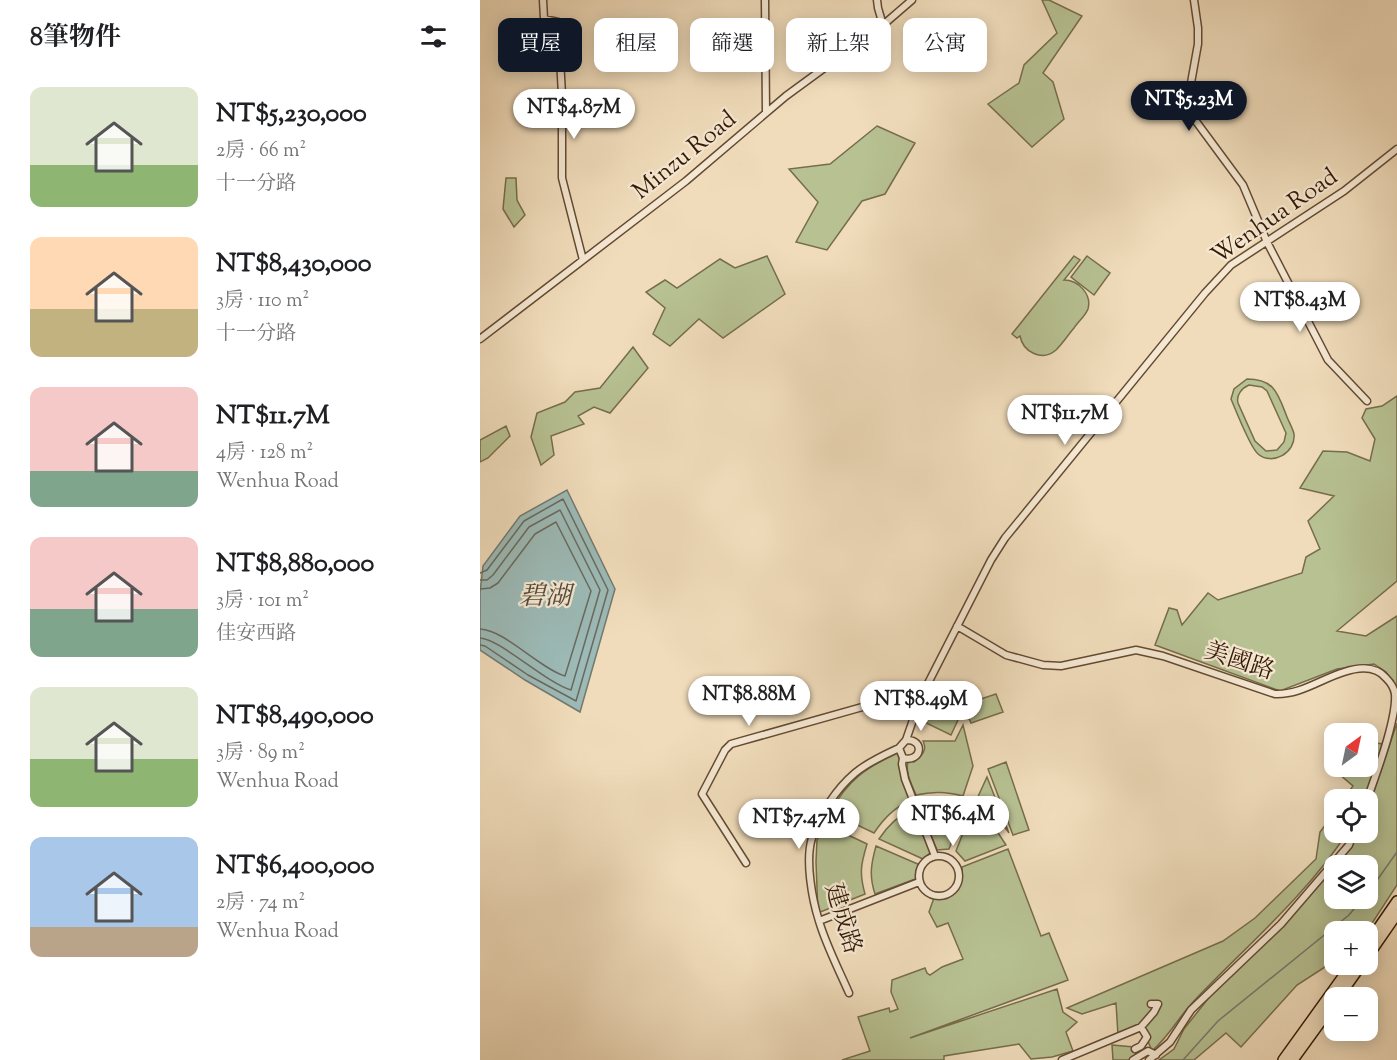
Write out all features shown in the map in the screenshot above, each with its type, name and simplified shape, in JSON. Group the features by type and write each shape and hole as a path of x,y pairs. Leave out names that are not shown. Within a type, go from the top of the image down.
{"main road":[{"path":"1378,929 1397,901"},
{"path":"1378,942 1397,914"},
{"path":"1283,1060 1344,975"},
{"path":"1293,1060 1324,1017"}],"street":[{"path":"543,0 544,19 558,22 562,95 562,178 583,260"},
{"path":"765,0 766,112"},
{"path":"878,0 881,18"},
{"name":"Minzu Road","path":"891,18 912,0"},
{"path":"1194,0 1198,44 1187,105 1195,120 1243,185 1267,242 1328,360 1367,401"},
{"name":"Minzu Road","path":"480,339 686,181 766,112 819,72"},
{"name":"Wenhua Road","path":"899,748 906,740 921,697 991,560 1005,538 1205,293 1231,265 1344,191 1397,149"},
{"name":"美國路","path":"957,626 1006,655 1043,665 1061,666 1136,650 1163,656 1275,694 1286,694 1310,687 1344,672 1363,668 1382,673 1392,685 1396,695 1395,717 1371,789"},
{"path":"746,863 702,794 725,750 731,744 912,693 921,697"},
{"path":"903,758 914,758 918,754 919,748 916,743 906,740"},
{"path":"899,748 903,758 905,779 934,856"},
{"name":"建成路","path":"849,993 819,921 811,888 812,840 836,792 855,773 899,748"},
{"path":"1149,1060 1170,1042 1191,1010 1295,908 1350,843"},
{"path":"934,856 943,856 954,862 959,875 957,885 945,895 934,895 925,891 920,882 921,865 934,856"},
{"path":"819,921 920,882"},
{"path":"1062,1060 1141,1027 1158,1004 1151,1004"},
{"path":"1135,1049 1141,1046 1147,1037 1141,1027"},
{"path":"1133,1060 1148,1052 1156,1055"}],"green space":[{"path":"1042,0 1049,0 1082,16 1043,73 1053,82 1064,119 1032,147 988,104 1019,83 1024,65 1057,33"},
{"path":"877,126 915,143 885,194 862,201 827,250 796,242 818,202 789,169 830,164"},
{"path":"506,178 516,178 517,200 525,215 514,227 503,209"},
{"path":"767,256 785,294 723,338 699,319 670,346 653,334 665,308 646,292 665,280 677,288 720,259 735,268"},
{"path":"1074,256 1080,260 1064,280 1074,282 1083,289 1088,298 1088,309 1056,350 1051,354 1034,354 1025,347 1020,336 1017,338 1012,334"},
{"path":"1087,256 1110,273 1094,295 1071,277"},
{"path":"633,347 648,368 610,413 594,407 578,416 584,424 551,436 554,455 541,465 531,437 537,413 565,402 575,392 600,388"},
{"path":"1247,379 1264,382 1274,389 1294,434 1291,447 1282,456 1270,459 1258,454 1255,450 1231,399 1234,389","holes":["1246,386 1262,387 1267,391 1286,433 1284,442 1277,450 1266,451 1255,441 1238,403 1239,395"]},
{"path":"1397,396 1397,581 1337,631 1366,636 1397,616 1397,688 1386,672 1374,664 1337,669 1280,691 1155,645 1169,608 1177,610 1182,625 1208,593 1218,600 1302,573 1306,557 1320,549 1308,521 1334,496 1300,488 1323,451 1347,452 1370,461 1375,439 1362,418 1366,409 1382,406"},
{"path":"506,426 510,436 488,458 480,462 480,440"},
{"path":"937,690 966,704 996,694 1003,712 971,723 964,707 951,735 922,721"},
{"path":"1397,723 1397,885 1374,921 1324,921 1324,968 1297,985 1241,1047 1226,1033 1194,1060 1159,1060 1174,1049 1184,1029 1211,995 1324,878 1324,909 1378,909 1378,855 1339,855 1347,843 1378,843 1378,789 1375,789"},
{"path":"963,725 973,766 963,796 940,792 916,795 908,774 908,761 914,762 921,755 925,748 923,741 955,741"},
{"path":"1378,743 1384,744 1378,760"},
{"path":"900,752 911,800 890,814 874,833 830,812 844,791 867,769"},
{"path":"1006,762 1029,830 1013,835 988,769"},
{"path":"987,777 1009,833 995,814 976,801"},
{"path":"1342,777 1372,777 1368,789 1351,789 1353,786"},
{"path":"935,802 965,806 949,849 937,850 919,806"},
{"path":"913,808 931,852 923,859 879,839 894,821"},
{"path":"972,810 991,822 1006,845 965,861 956,851"},
{"path":"825,824 867,844 862,869 865,894 818,913 817,840"},
{"path":"1324,827 1324,843 1340,843 1331,855 1324,855 1324,864 1313,879 1193,1002 1152,1051 1143,1029 1118,1035 1116,1003 1082,1014 1067,1008 1223,941 1255,918 1316,859 1320,832"},
{"path":"876,846 920,865 918,878 875,894 871,870"},
{"path":"1008,849 1041,936 1049,933 1068,980 910,1038 1057,989 1063,1012 1077,1022 1066,1032 1073,1051 1052,1057 1031,1059 1019,1044 944,1056 944,1060 842,1060 870,1051 858,1017 889,1008 890,1012 898,1009 891,992 892,980 925,968 930,975 942,967 963,959 948,923 937,927 929,912 936,892 947,892 956,887 961,879 962,867"},
{"path":"1112,1045 1134,1047 1145,1055 1140,1060 1113,1060"}],"water":[{"name":"碧湖","path":"567,490 615,589 580,712 480,650 480,593 483,566 520,516"}],"waterway":[{"path":"1378,879 1397,852"},
{"path":"1183,1060 1218,1021 1354,909"}]}
